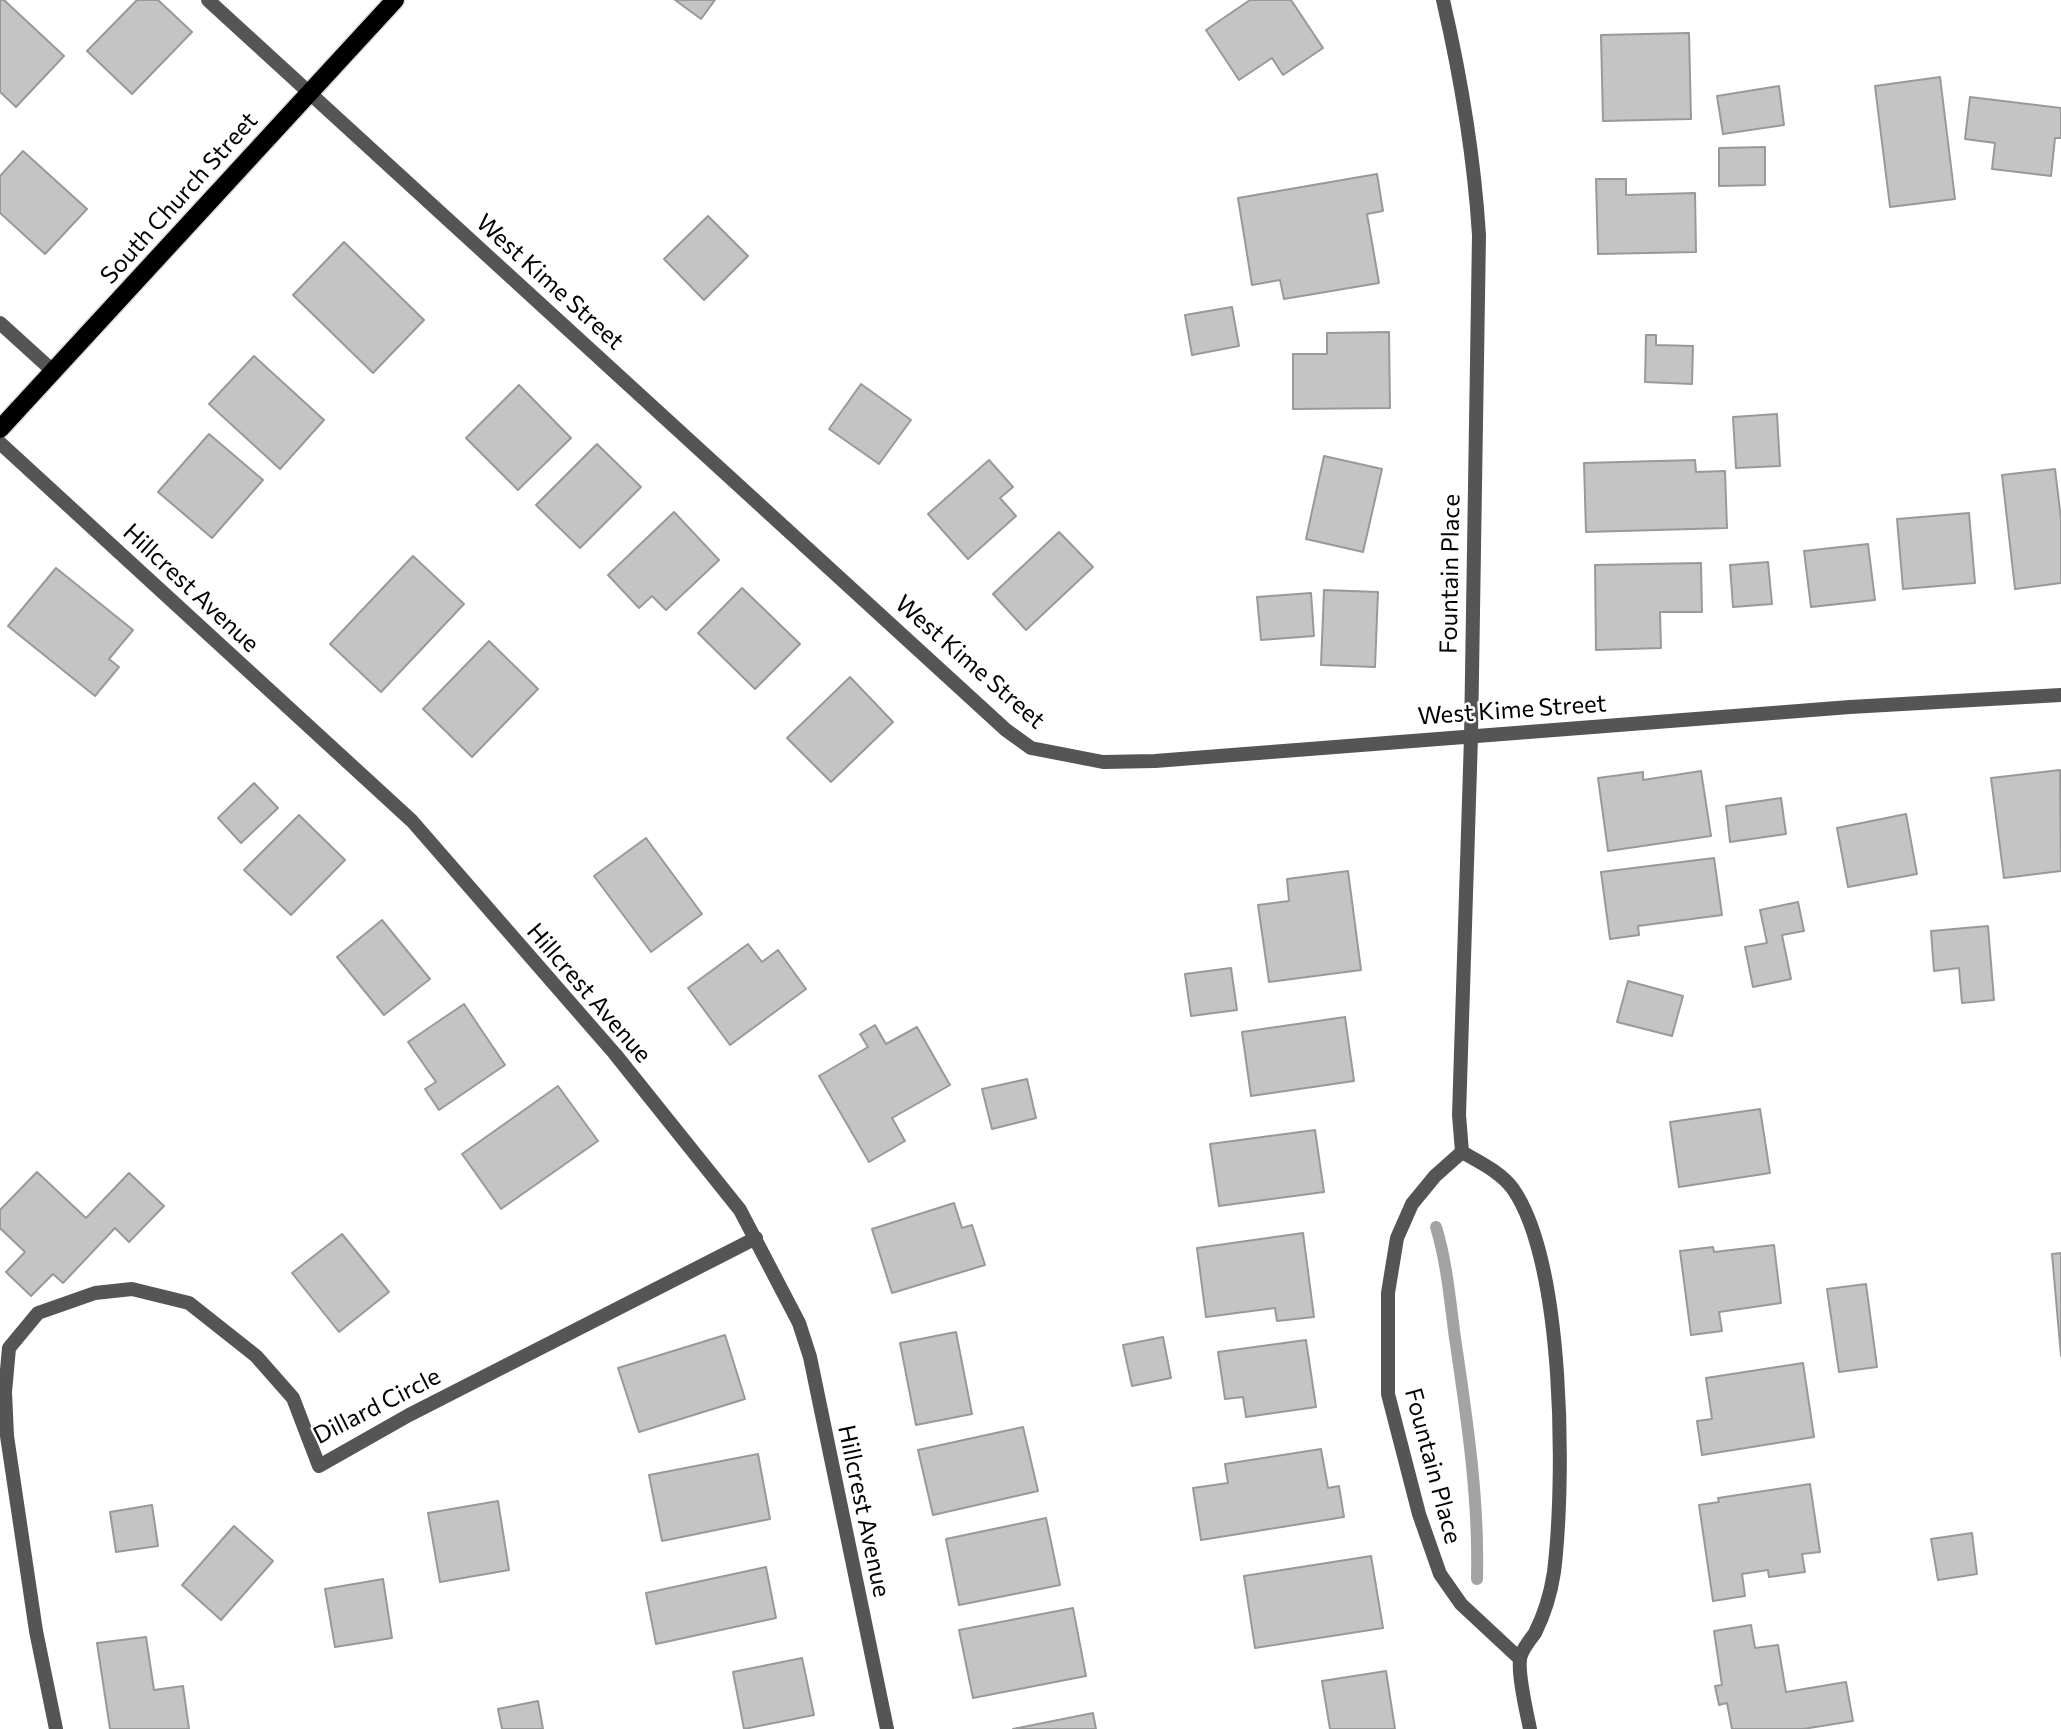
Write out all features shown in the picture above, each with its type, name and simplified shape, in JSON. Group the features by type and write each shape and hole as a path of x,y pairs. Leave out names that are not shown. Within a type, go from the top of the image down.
{"main road":[{"name":"South Church Street","path":"0,429 395,0"}],"street":[{"name":"West Kime Street","path":"208,0 1006,730 1031,748 1103,762 1155,761 1850,708 2061,695"},
{"name":"Fountain Place","path":"1443,0 1460,73 1475,176 1479,235 1471,737 1459,1115 1462,1152 1435,1176 1412,1204 1397,1238 1388,1293 1388,1394 1419,1514 1440,1574 1461,1604 1519,1658"},
{"path":"0,323 54,372"},
{"name":"Hillcrest Avenue","path":"0,443 412,821 615,1054 740,1210 799,1323 810,1357 887,1729"},
{"path":"1462,1152 1493,1170 1513,1189 1535,1240 1546,1283 1554,1341 1558,1457 1553,1575 1536,1630 1519,1658 1530,1729"},
{"name":"Dillard Circle","path":"56,1729 36,1631 7,1436 5,1392 9,1348 38,1313 95,1293 132,1289 189,1303 256,1356 293,1398 319,1466 410,1415 756,1238"}],"building":[{"path":"0,0 4,0 64,56 16,107 0,92"},
{"path":"137,0 158,0 192,32 132,94 87,51"},
{"path":"675,0 715,0 701,19"},
{"path":"1250,0 1291,0 1323,48 1283,75 1272,58 1239,80 1206,30"},
{"path":"1689,33 1691,119 1603,121 1601,35"},
{"path":"1940,77 1955,199 1890,207 1875,86"},
{"path":"1779,86 1784,125 1723,134 1717,96"},
{"path":"1970,97 2061,108 2061,138 2055,138 2051,176 1992,169 1995,143 1965,139"},
{"path":"1765,147 1765,185 1719,186 1719,148"},
{"path":"23,151 87,209 45,254 0,213 0,176"},
{"path":"1377,174 1383,211 1367,214 1379,283 1284,299 1280,280 1252,285 1238,198"},
{"path":"1596,179 1626,179 1626,195 1695,193 1696,252 1598,254"},
{"path":"708,216 748,256 704,300 664,259"},
{"path":"344,242 424,320 373,373 293,295"},
{"path":"1232,307 1239,346 1192,355 1185,315"},
{"path":"1389,332 1390,408 1293,409 1293,354 1327,354 1327,333"},
{"path":"1646,335 1656,335 1656,345 1693,346 1692,384 1645,382"},
{"path":"254,356 324,420 280,469 209,404"},
{"path":"861,384 911,420 879,464 829,429"},
{"path":"519,385 571,438 518,490 466,438"},
{"path":"1777,414 1780,466 1736,468 1733,417"},
{"path":"209,434 263,480 212,538 158,492"},
{"path":"597,444 641,487 580,548 536,505"},
{"path":"1324,456 1382,469 1363,552 1306,539"},
{"path":"989,460 1013,487 1000,498 1016,516 968,559 928,514"},
{"path":"1695,460 1696,472 1725,471 1727,528 1586,532 1584,463"},
{"path":"2055,469 2061,519 2061,583 2015,589 2002,475"},
{"path":"674,512 719,560 666,610 652,596 639,608 608,575"},
{"path":"1969,513 1975,583 1903,589 1897,519"},
{"path":"1059,532 1093,567 1026,630 993,594"},
{"path":"1868,544 1875,600 1811,607 1804,551"},
{"path":"413,556 464,604 381,692 330,644"},
{"path":"1768,562 1772,604 1733,607 1730,565"},
{"path":"1701,563 1702,612 1660,612 1661,648 1596,650 1595,565"},
{"path":"56,568 133,630 109,659 119,667 95,696 8,626"},
{"path":"742,588 800,644 755,689 698,633"},
{"path":"1324,590 1378,592 1375,667 1321,665"},
{"path":"1311,593 1314,636 1261,640 1257,597"},
{"path":"489,641 538,689 472,757 423,709"},
{"path":"850,677 893,722 831,782 787,738"},
{"path":"2060,770 2061,871 2004,878 1991,778"},
{"path":"1701,771 1711,836 1608,851 1598,778 1643,772 1643,780"},
{"path":"254,783 278,808 241,843 218,818"},
{"path":"1781,798 1786,834 1730,842 1726,806"},
{"path":"1906,814 1917,874 1848,887 1837,828"},
{"path":"299,815 345,860 291,915 244,870"},
{"path":"646,838 702,914 651,952 594,876"},
{"path":"1714,858 1722,915 1638,926 1639,935 1610,939 1601,872"},
{"path":"1348,871 1361,970 1269,982 1258,905 1289,901 1287,879"},
{"path":"1798,902 1804,931 1782,935 1791,979 1753,987 1745,947 1767,943 1760,910"},
{"path":"382,920 430,979 384,1015 337,957"},
{"path":"1988,926 1994,1000 1962,1003 1959,968 1934,971 1931,931"},
{"path":"748,944 762,962 778,950 806,989 730,1045 688,988"},
{"path":"1231,968 1237,1010 1191,1016 1185,974"},
{"path":"1628,981 1683,996 1672,1036 1617,1022"},
{"path":"464,1004 505,1065 439,1110 425,1089 436,1082 408,1042"},
{"path":"1345,1017 1354,1081 1251,1096 1242,1032"},
{"path":"875,1025 886,1044 917,1027 950,1085 892,1118 905,1141 869,1162 819,1076 868,1047 860,1034"},
{"path":"1027,1079 1036,1118 992,1129 982,1089"},
{"path":"558,1086 598,1141 501,1209 462,1154"},
{"path":"1760,1109 1770,1173 1679,1187 1670,1122"},
{"path":"1315,1130 1324,1192 1219,1206 1210,1144"},
{"path":"37,1172 86,1218 129,1173 164,1206 129,1242 115,1228 63,1283 53,1274 31,1296 6,1272 25,1252 0,1228 0,1210"},
{"path":"954,1203 962,1228 972,1225 985,1265 892,1293 872,1229"},
{"path":"1303,1233 1314,1317 1277,1321 1275,1308 1206,1317 1197,1248"},
{"path":"342,1234 389,1292 339,1332 292,1273"},
{"path":"1774,1245 1781,1303 1719,1312 1722,1331 1691,1335 1680,1251 1713,1247 1714,1252"},
{"path":"2061,1253 2061,1356 2052,1254"},
{"path":"1866,1284 1877,1367 1839,1372 1827,1289"},
{"path":"956,1332 972,1414 916,1425 900,1343"},
{"path":"725,1335 745,1399 639,1432 618,1368"},
{"path":"1163,1337 1171,1378 1132,1386 1123,1345"},
{"path":"1306,1340 1316,1407 1246,1417 1243,1397 1225,1399 1218,1352"},
{"path":"1803,1363 1814,1437 1702,1455 1697,1421 1712,1419 1706,1378"},
{"path":"1023,1427 1038,1491 933,1515 918,1450"},
{"path":"1321,1449 1328,1488 1339,1486 1344,1517 1201,1540 1193,1488 1228,1483 1225,1464"},
{"path":"758,1454 770,1519 662,1541 649,1475"},
{"path":"1810,1484 1820,1552 1802,1554 1805,1572 1769,1577 1768,1570 1742,1574 1745,1596 1713,1601 1699,1505 1719,1502 1718,1498"},
{"path":"498,1501 509,1570 440,1582 428,1513"},
{"path":"152,1505 158,1546 116,1552 110,1512"},
{"path":"1046,1518 1060,1585 959,1605 946,1539"},
{"path":"234,1526 273,1561 221,1620 182,1585"},
{"path":"1972,1533 1977,1574 1938,1580 1931,1539"},
{"path":"1371,1556 1383,1628 1255,1648 1244,1576"},
{"path":"766,1567 776,1618 656,1644 646,1593"},
{"path":"383,1579 392,1638 335,1647 325,1589"},
{"path":"1073,1608 1086,1676 973,1698 959,1630"},
{"path":"1751,1625 1755,1648 1778,1645 1786,1692 1846,1682 1853,1721 1803,1729 1732,1729 1727,1703 1719,1705 1715,1686 1722,1685 1714,1631"},
{"path":"146,1637 154,1690 183,1686 189,1729 110,1729 97,1643"},
{"path":"802,1658 814,1715 744,1729 733,1672"},
{"path":"1386,1671 1395,1729 1330,1729 1322,1681"},
{"path":"538,1701 543,1729 502,1729 498,1709"},
{"path":"1093,1713 1096,1729 1013,1729"}],"waterway":[{"path":"1436,1227 1448,1282 1468,1428 1476,1519 1477,1579"}]}
